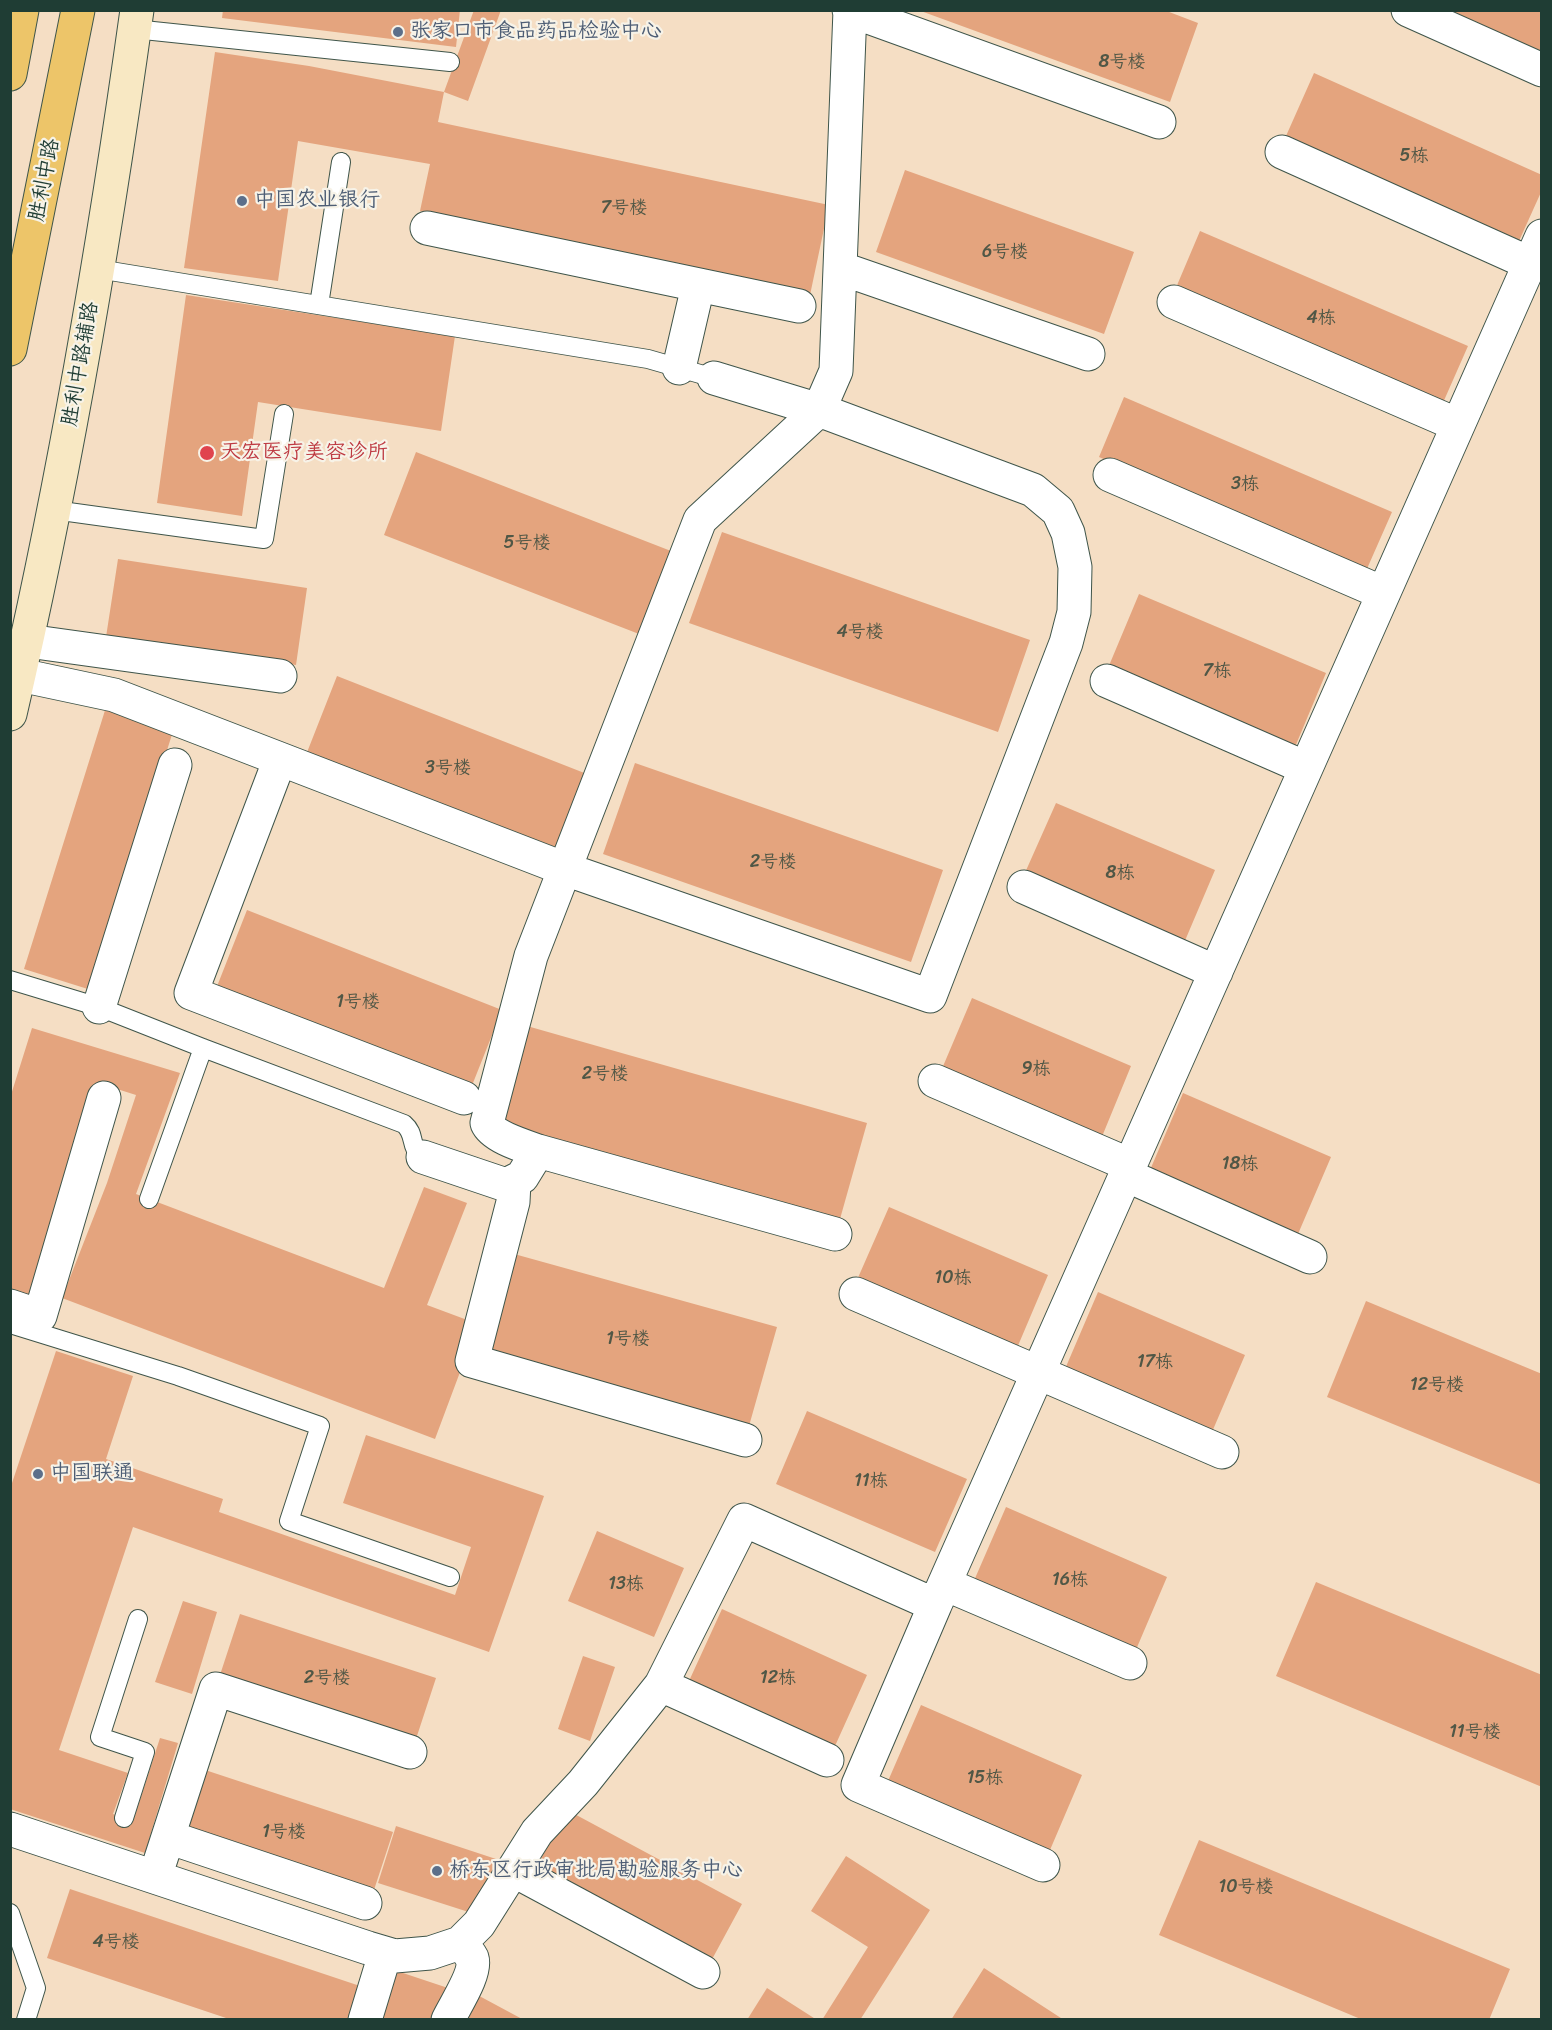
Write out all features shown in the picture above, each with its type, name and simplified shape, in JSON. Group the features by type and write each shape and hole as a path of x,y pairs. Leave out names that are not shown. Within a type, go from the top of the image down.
{"highway":[{"path":"10,74 22,10"},
{"name":"胜利中路","path":"10,349 78,10"}],"main road":[{"name":"胜利中路辅路","path":"10,714 28,641 54,510 98,269 136,20"}],"street":[{"path":"835,1234 538,1151 491,1130 487,1123 531,956 700,520 819,410 836,371 850,10 1159,122"},
{"path":"1408,10 1542,70"},
{"path":"1043,1865 858,1785 940,1594 1535,249 1282,152"},
{"path":"428,228 799,306"},
{"path":"840,267 1088,354"},
{"path":"679,368 698,286"},
{"path":"1173,302 1458,425"},
{"path":"20,675 114,695 565,869 930,996 1066,643 1074,612 1076,567 1068,533 1058,511 1033,490 819,410 714,378"},
{"path":"1110,475 1383,593"},
{"path":"28,641 280,676"},
{"path":"1107,681 1306,768"},
{"path":"280,759 191,993 464,1098"},
{"path":"99,1007 175,765"},
{"path":"1024,887 1216,972"},
{"path":"935,1081 1310,1257"},
{"path":"10,1306 40,1316 104,1098"},
{"path":"423,1157 506,1185 522,1177 538,1151"},
{"path":"514,1182 513,1202 472,1361 745,1440"},
{"path":"856,1294 1222,1452"},
{"path":"10,1829 113,1853 155,1877 395,1956 430,1953 460,1943 479,1924 537,1833 583,1783 661,1685 744,1520 1130,1663"},
{"path":"661,1685 827,1760"},
{"path":"155,1877 216,1689 410,1752"},
{"path":"168,1837 365,1903"},
{"path":"513,1870 703,1972"},
{"path":"448,2019 472,1972 473,1960 460,1943"},
{"path":"365,2019 385,1953"}],"lane":[{"path":"136,20 450,62"},
{"path":"319,305 340,162"},
{"path":"98,269 648,359 714,378"},
{"path":"54,510 264,539 284,414"},
{"path":"10,980 99,1007 404,1124 411,1130 414,1148 423,1157"},
{"path":"149,1199 203,1048"},
{"path":"10,1324 178,1376 320,1426 289,1521 450,1577"},
{"path":"124,1818 145,1752 100,1737 138,1620"},
{"path":"10,1913 36,1988 26,2019"}],"building":[{"name":"张家口市食品药品检验中心","path":"223,10 460,10 456,47 222,18"},
{"path":"474,10 501,10 468,101 444,92"},
{"path":"918,10 1164,10 1198,23 1170,102"},
{"path":"1445,10 1542,10 1542,53"},
{"path":"215,52 309,66 444,92 438,122 829,205 810,295 420,211 430,164 298,141 278,281 184,268"},
{"path":"1314,73 1542,175 1542,190 1519,241 1286,136"},
{"path":"905,170 1134,252 1104,334 876,252"},
{"path":"1200,231 1468,346 1442,405 1175,290"},
{"path":"186,295 455,336 441,431 258,402 242,516 157,503"},
{"path":"1124,397 1392,512 1366,571 1099,457"},
{"path":"416,452 671,551 639,634 384,535"},
{"path":"722,532 1030,640 998,732 689,623"},
{"path":"118,559 307,588 296,665 106,637"},
{"path":"1139,594 1326,673 1295,747 1108,668"},
{"path":"337,676 592,776 560,859 304,760"},
{"path":"107,704 175,725 91,990 24,969"},
{"path":"635,763 943,870 911,962 603,854"},
{"path":"1056,803 1215,870 1184,943 1024,875"},
{"path":"247,910 502,1010 469,1093 214,994"},
{"path":"972,998 1131,1066 1101,1139 941,1071"},
{"path":"527,1026 867,1123 840,1219 500,1123"},
{"path":"32,1028 180,1073 136,1194 384,1288 424,1187 467,1203 427,1305 478,1324 435,1439 62,1298 107,1183 136,1095 98,1083 33,1298 10,1291 10,1098"},
{"path":"1183,1093 1331,1157 1298,1234 1150,1170"},
{"path":"889,1207 1048,1275 1017,1348 857,1280"},
{"path":"507,1252 777,1327 749,1426 480,1351"},
{"path":"1098,1292 1245,1355 1212,1432 1065,1369"},
{"path":"1366,1301 1542,1374 1542,1485 1327,1397"},
{"path":"56,1351 133,1376 106,1459 223,1499 219,1512 455,1595 471,1547 343,1503 366,1435 544,1496 489,1652 133,1527 59,1750 128,1773 113,1814 133,1821 160,1738 178,1743 145,1853 10,1809 10,1489"},
{"path":"807,1411 967,1479 935,1552 776,1484"},
{"path":"1006,1507 1167,1577 1135,1652 973,1583"},
{"path":"597,1531 684,1568 654,1637 568,1601"},
{"path":"1316,1582 1542,1675 1542,1787 1276,1676"},
{"path":"183,1601 217,1612 192,1694 155,1682"},
{"path":"722,1609 867,1675 835,1746 689,1681"},
{"path":"240,1614 436,1678 415,1742 219,1678"},
{"path":"583,1656 615,1667 590,1741 558,1729"},
{"path":"921,1705 1082,1775 1050,1850 888,1781"},
{"path":"196,1767 393,1832 372,1896 176,1831"},
{"path":"567,1810 742,1904 710,1963 535,1870"},
{"name":"桥东区行政审批局勘验服务中心","path":"396,1826 496,1859 478,1915 378,1883"},
{"path":"1199,1840 1510,1969 1489,2020 1363,2020 1159,1935"},
{"path":"846,1856 930,1910 860,2020 822,2020 868,1947 811,1911"},
{"path":"70,1889 360,1986 348,2020 232,2020 47,1958"},
{"path":"984,1968 1064,2020 951,2020"},
{"path":"397,1971 448,1988 437,2020 380,2020"},
{"path":"767,1988 817,2020 747,2020"},
{"path":"470,1991 524,2020 455,2020"}],"place":[{"name":"张家口市食品药品检验中心","path":"398,32"},
{"name":"中国农业银行","path":"242,201"},
{"name":"天宏医疗美容诊所","path":"207,453"},
{"name":"中国联通","path":"38,1474"},
{"name":"桥东区行政审批局勘验服务中心","path":"437,1871"}]}
